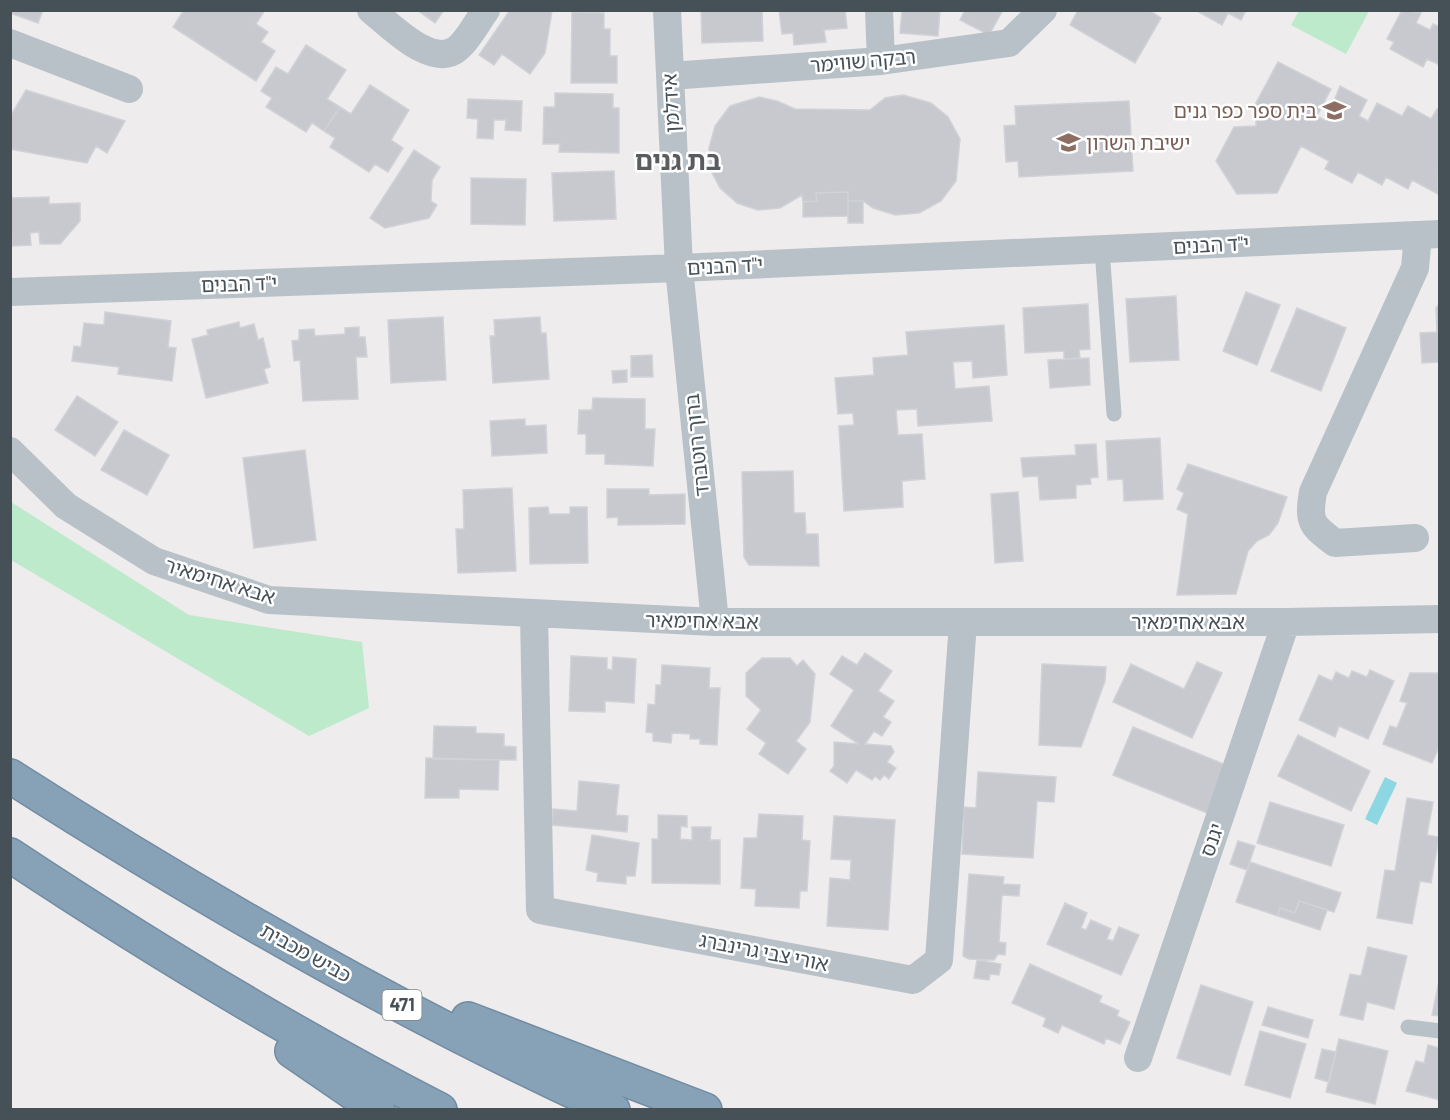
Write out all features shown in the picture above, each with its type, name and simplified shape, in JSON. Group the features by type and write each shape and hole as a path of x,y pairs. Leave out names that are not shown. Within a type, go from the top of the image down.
{"highway":[{"name":"כביש מכבית","path":"10,776 185,884 319,961 477,1044 613,1110"},
{"path":"10,855 268,1016 440,1110"},
{"path":"136,935 280,1043 378,1110"},
{"path":"319,961 705,1110"}],"street":[{"path":"371,10 428,53 444,56 458,49 486,10"},
{"name":"אידלמן","path":"667,10 679,268"},
{"path":"879,10 881,60"},
{"name":"רבקה שווימר","path":"670,76 881,60 1009,44 1043,10"},
{"path":"10,43 129,88"},
{"path":"1415,538 1335,543 1315,527 1309,513 1313,492 1429,235"},
{"name":"י\"ד הבנים","path":"10,292 679,268 1429,235"},
{"name":"ברוך רוטברד","path":"679,268 715,622"},
{"name":"אבא אחימאיר","path":"10,451 66,506 154,561 269,600 534,615 715,622 1286,622 1440,619"},
{"name":"אורי צבי גרינברג","path":"534,615 540,910 913,980 939,960 963,622"},
{"name":"יגנס","path":"1138,1058 1286,622"}],"lane":[{"path":"1102,249 1114,414"},
{"path":"1408,1027 1440,1031"}],"green space":[{"path":"1299,11 1369,11 1346,54 1291,25"},
{"path":"11,502 189,615 362,642 369,708 309,736 11,560"}],"water":[{"path":"1385,777 1397,783 1377,825 1365,819"}],"building":[{"path":"10,10 43,10 38,23 10,13"},
{"path":"184,10 265,10 256,24 268,32 261,42 275,51 256,81 173,27"},
{"path":"417,10 444,10 435,23"},
{"path":"510,10 552,11 545,53 530,74 502,54 494,65 479,55"},
{"path":"701,10 762,10 763,41 702,43"},
{"path":"779,10 845,10 847,28 824,30 826,42 794,45 793,33 782,34"},
{"path":"902,10 940,10 938,36 900,33"},
{"path":"965,10 1003,10 989,35 960,20"},
{"path":"1078,10 1149,10 1161,18 1135,63 1070,25"},
{"path":"1195,10 1246,10 1241,20 1228,13 1222,25"},
{"path":"1402,10 1421,13 1416,23 1430,30 1433,24 1440,27 1440,65 1427,59 1423,67 1390,49 1394,42 1387,39"},
{"path":"572,12 604,13 604,29 610,29 610,56 617,56 617,83 571,83"},
{"path":"306,45 346,70 327,99 340,107 324,131 312,123 306,132 266,107 272,98 261,91 276,67 288,74"},
{"path":"1278,62 1331,89 1317,116 1326,121 1340,86 1367,100 1359,116 1368,121 1377,103 1402,116 1408,106 1431,119 1437,109 1440,110 1438,194 1412,180 1408,189 1386,177 1382,185 1358,172 1352,183 1325,169 1329,161 1301,146 1277,193 1237,194 1216,161 1234,127 1256,126 1256,103"},
{"path":"370,85 409,110 391,140 403,148 388,172 375,164 369,172 330,147 335,138 324,131 340,107 351,114"},
{"path":"26,90 125,121 107,153 96,146 87,163 10,149 10,117"},
{"path":"555,93 613,94 613,108 619,108 619,153 559,152 560,144 543,144 544,107 555,107"},
{"path":"903,95 931,103 948,117 960,139 956,181 941,201 919,213 895,215 873,208 863,201 848,201 848,192 816,193 817,201 803,202 802,195 780,208 758,210 737,203 720,188 710,169 709,148 715,126 730,106 759,97 777,101 795,109 870,110 885,98"},
{"path":"468,99 522,101 521,131 505,130 506,120 494,120 493,139 477,138 478,119 467,118"},
{"name":"ישיבת השרון","path":"1129,101 1133,171 1019,177 1018,161 1006,162 1004,126 1016,125 1015,106"},
{"path":"414,150 440,167 432,180 431,201 437,205 429,218 385,228 370,218"},
{"path":"614,171 616,219 554,221 552,173"},
{"path":"471,178 526,179 525,225 471,224"},
{"path":"10,190 12,198 49,197 49,204 80,203 80,221 60,244 40,244 39,232 30,233 31,245 12,246"},
{"path":"848,192 848,216 803,217 803,202 817,201 816,193"},
{"path":"848,201 863,201 863,223 848,223"},
{"path":"1246,292 1280,305 1257,365 1223,351"},
{"path":"1176,296 1179,360 1130,362 1126,299"},
{"path":"1440,303 1440,362 1422,363 1420,333 1437,332 1436,308"},
{"path":"1088,304 1090,349 1079,350 1080,358 1064,359 1064,351 1025,353 1023,308"},
{"path":"1297,308 1346,328 1321,391 1271,371"},
{"path":"105,312 171,321 168,347 176,348 172,381 118,374 119,367 72,361 74,346 81,347 84,323 104,325"},
{"path":"443,317 446,380 391,383 388,320"},
{"path":"540,317 541,333 546,333 549,379 493,383 490,336 495,336 494,320"},
{"path":"239,322 240,328 254,324 258,340 263,338 270,367 264,369 268,383 206,398 192,339 208,335 207,330"},
{"path":"1004,325 1007,375 973,378 972,361 953,362 955,389 989,386 992,421 918,426 917,409 896,410 898,435 922,434 925,479 902,481 903,507 844,511 839,426 854,425 853,413 838,414 835,378 874,375 873,358 908,355 906,332"},
{"path":"359,327 359,337 365,337 367,357 356,357 358,399 303,401 300,360 294,361 292,341 299,340 299,330 314,329 315,336 345,334 345,328"},
{"path":"652,355 653,377 631,377 631,356"},
{"path":"1089,358 1090,385 1050,388 1048,360"},
{"path":"627,370 627,382 613,383 612,371"},
{"path":"77,396 118,422 95,456 55,430"},
{"path":"593,398 645,399 645,429 655,429 653,466 605,464 605,454 586,454 586,434 578,434 579,410 592,410"},
{"path":"525,419 525,426 546,425 547,453 492,456 490,421"},
{"path":"124,430 169,455 147,495 101,470"},
{"path":"1160,438 1163,499 1124,501 1123,479 1108,480 1106,441"},
{"path":"1096,444 1098,477 1090,478 1091,484 1076,485 1076,498 1040,500 1038,476 1023,477 1021,458 1076,455 1075,445"},
{"path":"305,450 316,540 254,548 243,458"},
{"path":"1188,464 1287,497 1278,523 1269,535 1257,541 1248,551 1236,594 1177,595 1188,514 1177,509 1184,493 1177,489"},
{"path":"793,471 794,513 805,513 806,534 818,534 819,566 749,565 744,557 742,472"},
{"path":"512,488 516,571 458,573 456,529 464,529 463,490"},
{"path":"607,489 649,489 649,495 685,494 685,524 618,525 618,517 607,518"},
{"path":"1018,492 1023,561 995,563 991,494"},
{"path":"548,507 549,514 570,514 570,507 587,507 588,563 530,564 529,508"},
{"path":"865,653 892,671 878,691 894,701 883,717 891,722 882,736 874,731 865,744 891,746 894,752 887,762 896,768 889,779 884,775 880,780 875,776 872,780 856,770 847,783 830,771 834,766 834,742 859,744 831,726 854,690 830,674 842,656 857,665"},
{"path":"571,656 607,658 607,669 612,670 613,657 636,659 634,703 605,701 605,712 569,711"},
{"path":"762,658 790,658 797,666 803,660 815,674 810,722 796,741 806,749 788,774 759,754 766,743 747,729 761,710 746,696 746,673"},
{"path":"1197,662 1222,673 1192,738 1113,702 1131,664 1184,689"},
{"path":"1042,664 1106,667 1105,681 1081,747 1039,745"},
{"path":"662,665 710,668 709,688 720,688 717,745 700,744 700,739 690,739 690,734 672,733 671,743 653,741 653,733 646,732 648,704 655,705 656,685 661,685"},
{"path":"1370,670 1394,681 1368,739 1339,726 1335,737 1299,720 1319,675 1332,681 1336,672 1349,678 1352,671 1367,677"},
{"path":"1410,673 1440,673 1440,745 1432,763 1383,744 1390,726 1397,728 1407,703 1400,701"},
{"path":"434,726 476,727 476,733 504,734 504,746 516,747 516,760 433,759"},
{"path":"1133,727 1226,765 1207,813 1113,775"},
{"path":"1298,735 1370,771 1351,811 1278,776"},
{"path":"426,758 499,760 498,790 459,789 459,798 425,798"},
{"path":"978,772 1056,777 1054,802 1037,801 1033,858 962,854 964,807 976,808"},
{"path":"579,781 619,785 616,815 628,816 627,832 552,825 553,809 577,811"},
{"path":"1407,798 1433,802 1427,835 1439,837 1431,883 1420,881 1412,924 1377,918 1385,870 1395,871"},
{"path":"1270,802 1344,825 1331,866 1257,843"},
{"path":"759,814 803,816 802,840 810,841 807,891 800,891 799,908 755,906 756,889 741,888 744,838 757,838"},
{"path":"658,815 687,816 687,827 681,826 680,839 692,840 692,827 711,827 710,840 720,840 720,884 652,883 652,839 658,839"},
{"path":"834,816 895,820 888,930 827,926 830,878 850,880 851,860 831,859"},
{"path":"592,835 639,843 635,876 626,876 626,884 597,881 598,873 586,870"},
{"path":"1238,841 1255,846 1247,870 1230,864"},
{"path":"1250,862 1341,893 1334,912 1299,901 1295,913 1280,908 1278,916 1236,902"},
{"path":"969,874 1004,877 1003,884 1020,885 1019,896 1002,895 999,942 1006,943 1005,955 998,954 994,960 969,959 963,956"},
{"path":"1299,901 1327,910 1320,930 1278,916 1280,908 1295,913"},
{"path":"1065,903 1087,913 1081,928 1086,930 1091,920 1111,929 1107,939 1113,941 1119,927 1139,935 1121,975 1047,944"},
{"path":"1368,947 1407,956 1394,1009 1367,1002 1363,1020 1340,1015 1350,974 1361,976"},
{"path":"977,960 1001,964 999,975 990,974 989,980 974,978"},
{"path":"1030,964 1102,996 1099,1002 1119,1011 1117,1016 1130,1022 1120,1044 1106,1038 1104,1044 1062,1025 1058,1033 1043,1026 1046,1018 1012,1003"},
{"path":"1440,976 1440,1016 1432,1015"},
{"path":"1201,985 1253,1002 1230,1075 1177,1058"},
{"path":"1268,1007 1313,1020 1308,1038 1262,1025"},
{"path":"1260,1031 1306,1044 1290,1098 1245,1085"},
{"path":"1339,1039 1388,1051 1375,1104 1326,1092"},
{"path":"1428,1045 1440,1048 1440,1100 1406,1091 1416,1061 1424,1063"},
{"path":"1322,1049 1336,1052 1329,1082 1315,1078"}],"place":[{"name":"בית ספר כפר גנים","path":"1335,111"},
{"name":"ישיבת השרון","path":"1068,143"}],"district":[{"name":"בת גנים","path":"678,161"}]}
